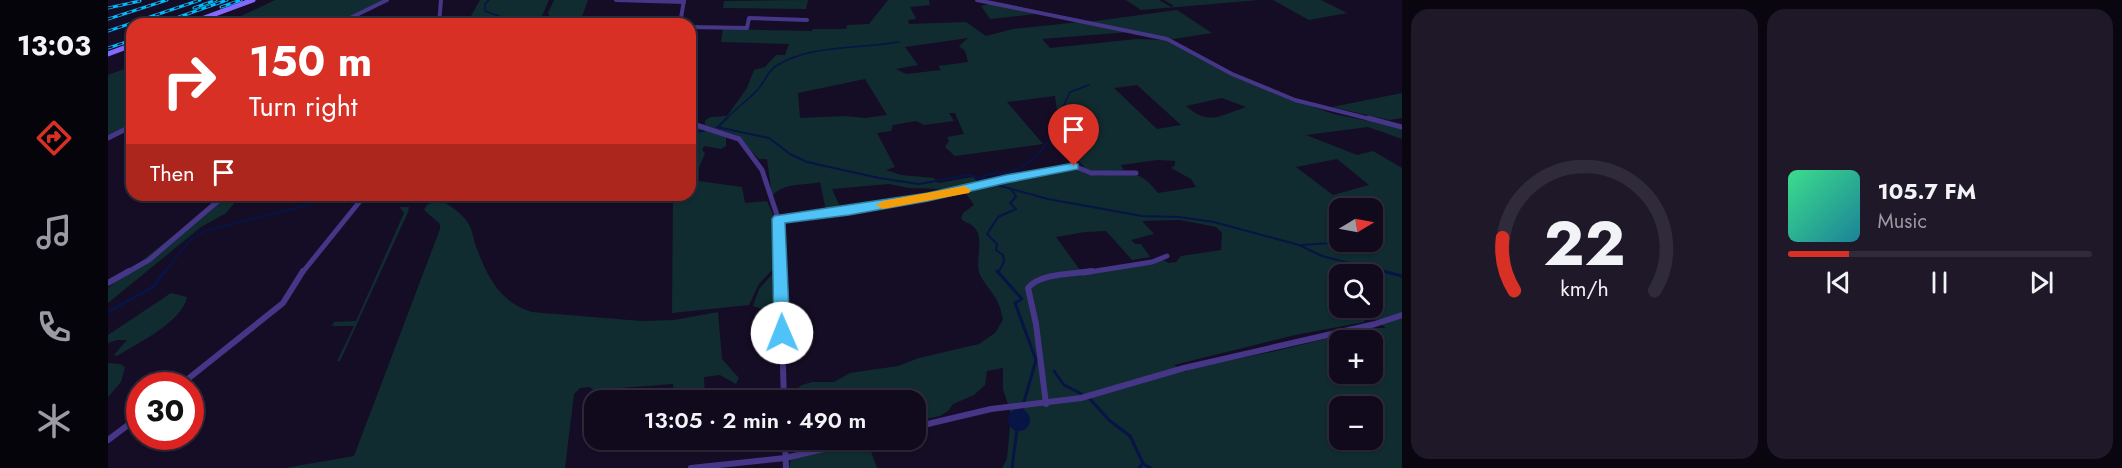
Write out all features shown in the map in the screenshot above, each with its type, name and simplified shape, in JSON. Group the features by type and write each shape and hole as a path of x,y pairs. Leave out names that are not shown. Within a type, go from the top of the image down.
{"main road":[{"path":"204,18 252,0"},
{"path":"108,54 126,47"}],"street":[{"path":"350,18 387,0"},
{"path":"440,18 441,0"},
{"path":"616,0 684,1 681,18"},
{"path":"980,1 992,0"},
{"path":"980,1 1167,39 1232,74 1295,100 1402,127"},
{"path":"696,27 747,28 749,18 807,20"},
{"path":"696,125 739,139 749,149 762,170 778,219 784,390"},
{"path":"108,138 126,129"},
{"path":"778,219 849,211 917,199 1074,166 1085,173 1097,175 1126,171 1136,173"},
{"path":"108,283 149,260 218,201"},
{"path":"197,372 284,303 302,273 360,201"},
{"path":"1046,404 1036,324 1028,288 1032,283 1043,279 1152,262 1167,256"},
{"path":"926,425 999,408 1081,398 1184,368 1375,324 1402,315"},
{"path":"108,440 126,426"},
{"path":"785,450 786,468"},
{"path":"691,468 785,458 819,450"}],"green space":[{"path":"275,0 385,0 348,18 237,18"},
{"path":"480,0 549,0 543,18 477,18 471,16"},
{"path":"554,0 588,0 581,18 550,18 548,13"},
{"path":"808,0 806,9 723,8 724,1"},
{"path":"888,0 929,0 930,5 910,7 916,19 908,20 909,24 966,22 986,36 1013,29 1079,22 1129,32 1042,39 1050,48 1137,39 1165,40 1221,70 1292,100 1334,114 1402,128 1402,139 1368,127 1306,135 1357,155 1373,151 1402,168 1402,468 1002,468 1007,459 1011,414 1003,389 1003,368 987,371 985,385 974,395 953,404 940,416 926,419 926,390 795,390 812,382 834,382 850,373 898,366 919,358 979,344 995,333 1003,320 996,299 980,275 977,231 961,218 963,213 974,205 963,189 944,192 942,189 909,188 889,184 832,189 841,209 826,211 820,182 788,186 772,196 767,159 759,159 736,135 705,125 705,121 710,117 727,116 747,88 754,70 765,67 776,55 785,55 789,44 721,42 723,29 812,31 813,29 846,29 847,25 869,24","holes":["968,38 959,46 965,51 968,62 938,66 941,70 906,74 896,69 918,65 905,47","865,79 887,115 865,118 846,116 800,118 798,93","1137,85 1181,125 1157,129 1114,88","1055,96 1060,136 1052,140 1055,146 1068,149 1085,168 1096,173 1124,170 1121,165 1158,160 1175,161 1175,165 1171,168 1191,179 1196,187 1158,193 1150,184 1135,175 1089,175 1071,166 1053,167 981,186 973,177 938,183 934,178 901,175 886,170 895,167 877,133 891,131 893,125 916,121 924,125 954,121 949,113 955,113 964,134 947,137 949,141 945,147 955,156 1043,144 1007,102","1222,98 1246,107 1221,116 1208,117 1201,116 1186,106","1337,159 1369,185 1333,195 1296,167","1180,220 1216,227 1222,233 1221,250 1181,256 1176,262 1169,263 1163,260 1052,278 1080,270 1056,237 1106,231 1132,260 1150,257 1141,244 1135,244 1131,240 1154,234 1142,221","1329,264 1383,264 1383,318 1372,318 1386,328 1362,330 1383,330 1383,384 1329,384 1329,338 1188,369 1186,372 1174,365 1295,335 1364,322 1366,318 1329,318"]},
{"path":"1126,0 1159,0 1171,7 1174,6 1164,0 1260,0 1141,10"},
{"path":"1273,0 1321,0 1347,13 1309,20"},
{"path":"990,4 1036,14 990,19 981,6"},
{"path":"1177,10 1212,33 1173,39 1088,22"},
{"path":"126,68 126,128 108,137 108,75"},
{"path":"1402,93 1402,118 1389,120 1332,107"},
{"path":"696,126 726,136 726,146 721,149 704,146 702,150 705,153 699,168 699,181 742,187 745,203 767,201 774,217 775,267 759,284 749,305 672,313 673,201 696,201"},
{"path":"217,201 236,201 226,213 201,227 108,303 108,288"},
{"path":"442,201 465,219 486,270 497,288 511,302 532,312 641,321 674,320 718,312 722,359 739,378 736,384 720,375 704,377 705,390 673,390 673,384 593,390 590,387 580,388 574,394 565,468 285,468 354,456 440,229 440,224 424,210 427,205"},
{"path":"400,207 409,207 408,212 340,361 337,361 354,326 332,326 334,322 356,321 404,213"},
{"path":"776,270 776,313 774,313 753,306 759,289"},
{"path":"171,293 187,297 177,315 147,338 117,356 114,355 127,340 108,343 108,335"},
{"path":"108,363 125,367 121,382 108,397"},
{"path":"828,450 871,450 877,468 789,468 791,459"}],"shaded area":[{"path":"1019,409 1027,412 1030,420 1027,428 1019,431 1011,428 1008,420 1011,412"}],"waterway":[{"path":"489,0 485,4 485,11 504,18"},
{"path":"523,18 538,17"},
{"path":"725,120 755,92 773,68 790,59 836,48 899,42"},
{"path":"1060,120 1062,109 1070,92 1089,85"},
{"path":"719,126 725,120"},
{"path":"983,177 988,174 1015,170 1032,160 1046,145 1060,120"},
{"path":"717,127 769,138 790,154 807,162 879,178 919,184 969,175 987,180"},
{"path":"696,132 707,130"},
{"path":"997,185 1048,199 1142,216 1179,217 1214,222 1299,245 1322,256 1389,273"},
{"path":"998,272 1004,262 1003,255 996,250 997,244 987,234 998,217 1016,209 1010,203 1016,197 1012,190"},
{"path":"164,273 189,241 204,231 308,205 313,201"},
{"path":"1301,245 1329,243"},
{"path":"108,312 153,287 165,271"},
{"path":"1383,271 1402,276"},
{"path":"998,272 1022,299 1015,303 1036,360 1021,412"},
{"path":"1054,371 1064,385 1082,394"},
{"path":"1090,399 1109,420 1130,436 1143,463 1139,468"},
{"path":"1012,468 1017,429"},
{"path":"1143,464 1151,468"}],"railway":[{"path":"108,19 167,0"},
{"path":"147,18 200,0"},
{"path":"194,8 216,0"},
{"path":"176,18 227,0"},
{"path":"221,7 241,0"},
{"path":"108,8 140,1"},
{"path":"108,31 126,25"},
{"path":"108,48 126,42"}],"slow traffic":[{"path":"883,205 964,190"}],"route":[{"path":"782,333 778,219 849,211 928,197 1074,166"}]}
